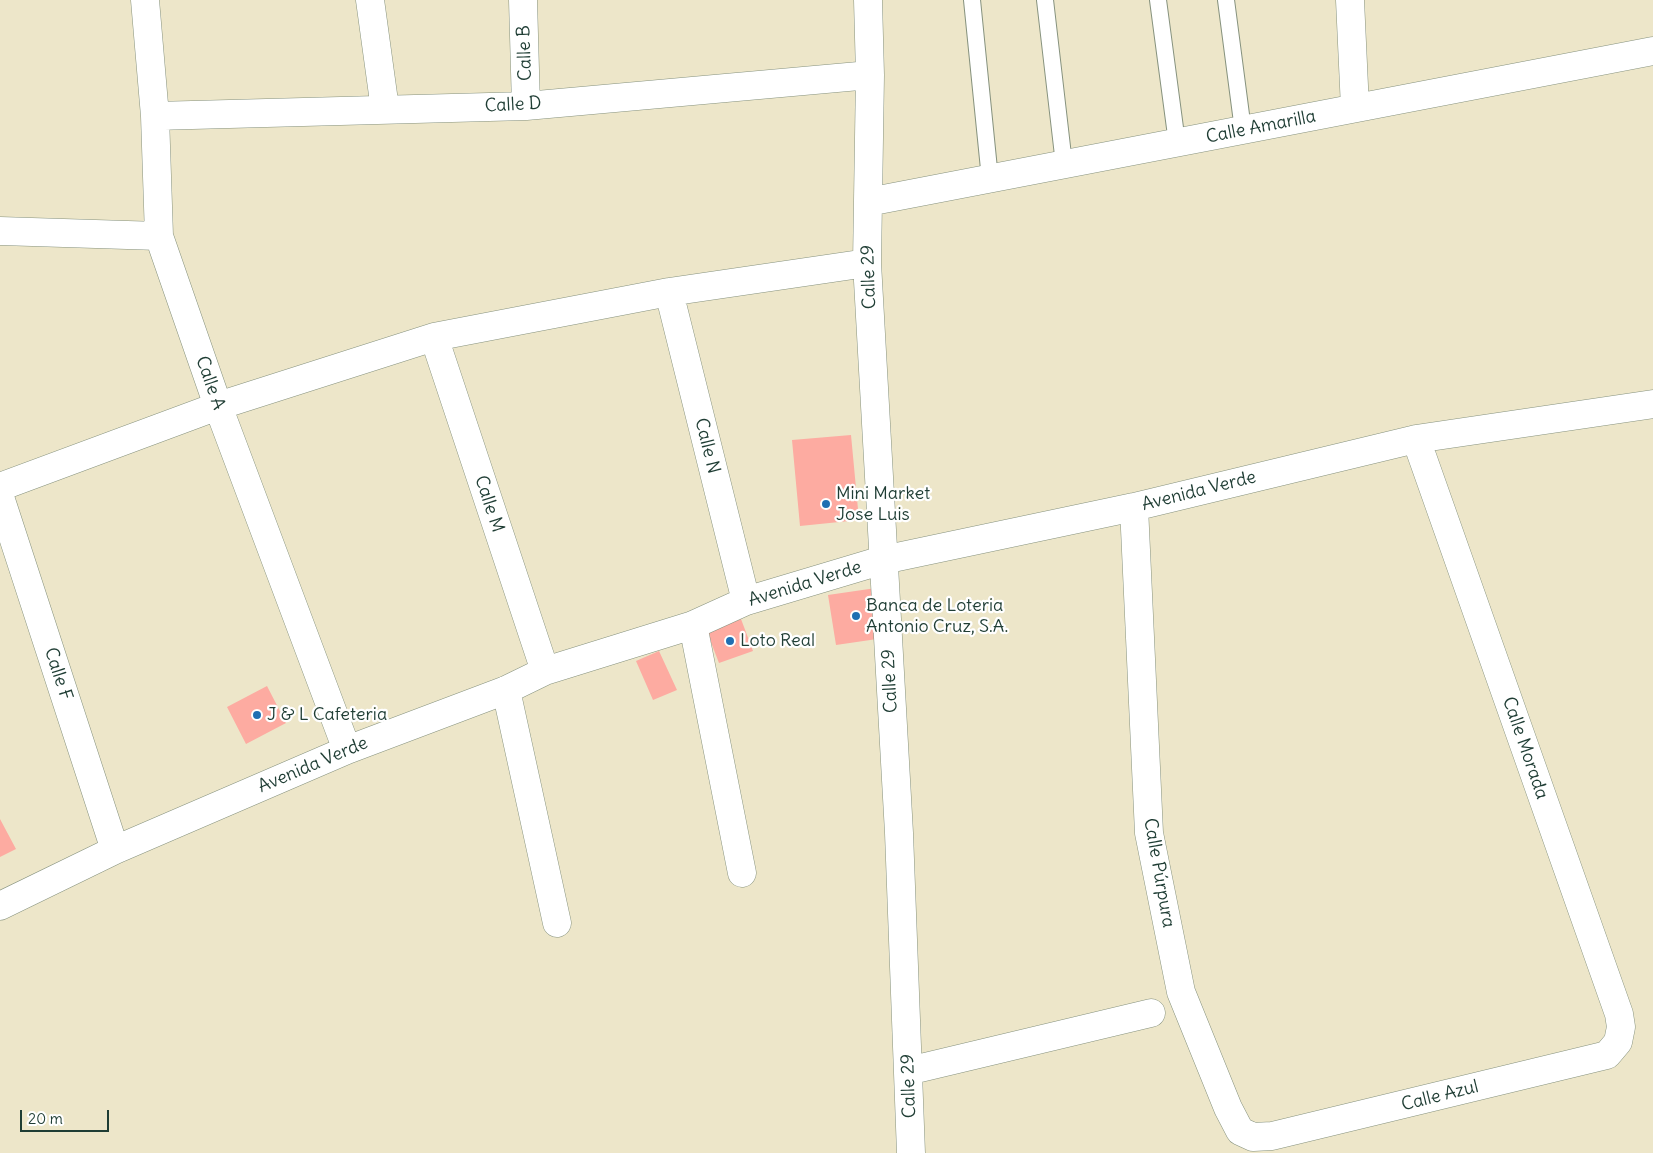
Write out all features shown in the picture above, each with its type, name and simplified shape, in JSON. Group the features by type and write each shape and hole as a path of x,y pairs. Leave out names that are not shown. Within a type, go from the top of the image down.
{"street":[{"name":"Calle A","path":"144,0 155,116 159,236 218,406 347,750"},
{"path":"370,0 386,109"},
{"name":"Calle B","path":"523,0 526,106"},
{"name":"Calle 29","path":"868,0 870,75 867,263 899,833 911,1153"},
{"path":"1350,0 1355,108"},
{"name":"Calle Amarilla","path":"868,202 1653,51"},
{"name":"Calle D","path":"155,116 526,106 870,75"},
{"path":"0,231 159,236"},
{"path":"0,487 218,406 434,337 668,292 867,263"},
{"name":"Calle N","path":"668,292 746,601"},
{"name":"Calle M","path":"434,337 544,671"},
{"name":"Avenida Verde","path":"0,906 116,850 347,750 506,690 544,671 693,625 746,601 883,560 1134,507 1416,439 1653,404"},
{"name":"Calle Morada","path":"1416,439 1619,1014 1621,1027 1618,1042 1607,1056"},
{"name":"Calle F","path":"0,497 116,850"},
{"name":"Calle Púrpura","path":"1134,507 1149,833 1181,992 1240,1131 1252,1138 1272,1136"},
{"path":"693,625 742,873"},
{"path":"506,690 557,923"},
{"path":"908,1071 1151,1013"},
{"name":"Calle Azul","path":"1272,1136 1607,1056"}],"lane":[{"path":"972,0 990,179"},
{"path":"1045,0 1064,164"},
{"path":"1158,0 1177,143"},
{"path":"1226,0 1243,130"}],"building":[{"path":"851,435 859,520 800,526 792,440"},
{"name":"Banca de Loteria Antonio Cruz, S.A.","path":"876,588 884,638 836,645 828,595"},
{"name":"Loto Real","path":"741,619 753,651 719,663 707,632"},
{"path":"659,651 677,690 653,700 636,661"},
{"name":"J & L Cafeteria","path":"267,686 286,723 246,744 227,707"},
{"path":"0,819 16,849 0,857"}],"place":[{"name":"Mini Market Jose Luis","path":"826,504"},
{"name":"Banca de Loteria Antonio Cruz, S.A.","path":"856,616"},
{"name":"Loto Real","path":"730,641"},
{"name":"J & L Cafeteria","path":"257,715"}]}
